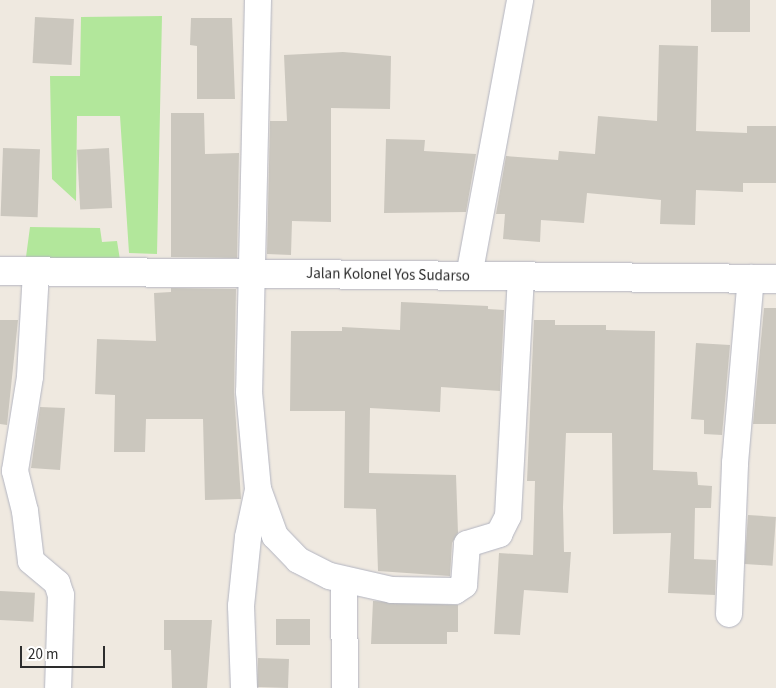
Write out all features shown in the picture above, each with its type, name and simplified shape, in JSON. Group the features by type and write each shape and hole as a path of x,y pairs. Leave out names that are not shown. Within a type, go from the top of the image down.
{"street":[{"path":"258,0 249,274 249,392 258,489 275,536 298,560 344,580 392,590 455,591 465,581 467,544 496,536 504,528 508,516 514,441 521,276"},
{"path":"469,276 520,0"},
{"name":"Jalan Kolonel Yos Sudarso","path":"0,271 764,278"},
{"path":"36,272 30,377 15,471 25,511 32,561 58,583 61,595 58,688"},
{"path":"729,614 735,463 764,278"},
{"path":"244,688 241,606 248,537 258,489"},
{"path":"344,580 345,688"}],"green space":[{"path":"162,16 157,254 129,253 120,116 77,116 76,201 52,179 50,76 80,76 81,17"},
{"path":"30,227 100,228 102,242 117,241 120,260 26,257"}],"building":[{"path":"711,0 750,0 750,32 711,32"},
{"path":"35,17 74,19 72,65 33,63"},
{"path":"191,18 232,18 235,99 197,99 197,46 190,45"},
{"path":"659,45 698,46 696,131 747,133 747,126 776,126 776,183 743,183 743,192 696,190 695,225 660,224 661,200 587,193 584,223 541,220 540,242 503,239 505,214 496,214 506,156 558,160 559,151 595,154 598,116 657,121"},
{"path":"343,52 391,56 390,109 331,108 331,222 292,221 291,255 267,254 270,121 287,121 284,55"},
{"path":"171,113 204,113 205,154 239,153 237,258 171,257"},
{"path":"386,139 425,140 424,151 476,154 466,212 384,213"},
{"path":"3,148 40,149 38,217 1,216"},
{"path":"109,148 112,208 80,210 77,150"},
{"path":"171,288 236,289 234,392 241,499 205,500 203,419 146,419 145,452 114,452 115,395 95,394 97,339 156,341 154,293 171,292"},
{"path":"401,302 488,306 488,309 504,310 500,391 441,387 440,412 370,408 369,473 456,475 458,533 452,543 450,576 378,571 376,509 344,508 345,411 290,411 291,331 342,331 342,327 400,330"},
{"path":"764,308 776,308 776,424 753,424"},
{"path":"0,320 18,320 7,425 0,424"},
{"path":"534,320 555,320 555,325 606,325 606,330 655,331 653,470 697,472 698,485 712,486 711,508 695,508 694,559 716,560 715,595 668,593 671,533 613,534 612,433 566,433 563,507 564,552 571,552 568,593 524,590 520,635 494,634 499,553 533,555 535,481 527,481"},
{"path":"696,343 730,345 722,435 704,434 704,420 691,419"},
{"path":"40,407 65,408 60,470 31,468"},
{"path":"748,515 776,517 773,566 745,564"},
{"path":"0,591 35,593 33,622 0,620"},
{"path":"373,601 458,605 458,632 447,632 447,644 371,644"},
{"path":"276,619 310,619 310,645 276,645"},
{"path":"164,620 212,620 207,688 172,688 171,650 164,650"},
{"path":"258,658 289,659 288,688 257,687"}]}
